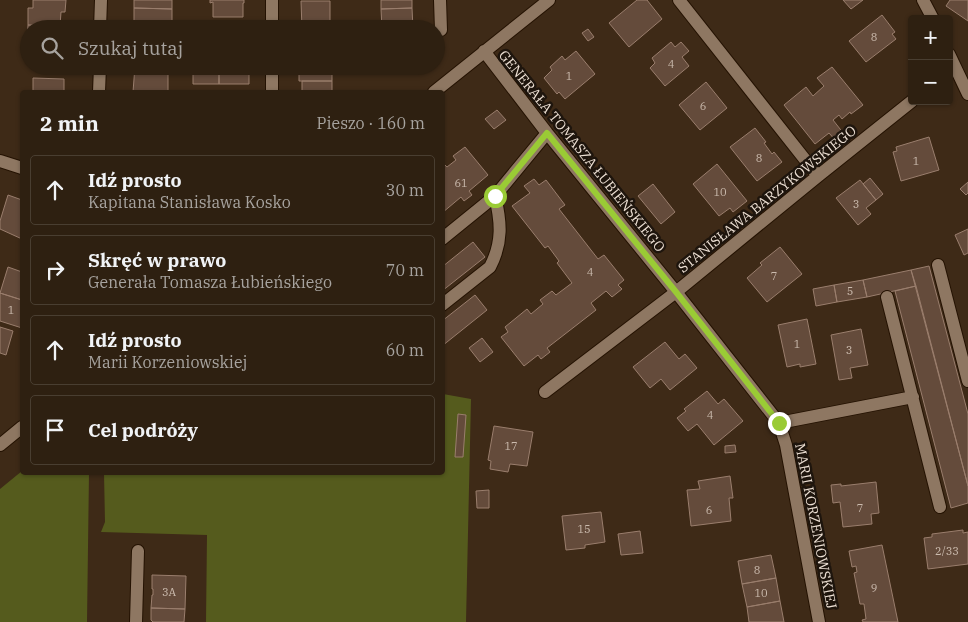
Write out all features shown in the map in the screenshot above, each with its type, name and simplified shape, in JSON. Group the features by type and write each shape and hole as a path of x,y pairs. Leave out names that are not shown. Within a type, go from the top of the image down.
{"street":[{"path":"100,20 101,0"},
{"path":"272,0 272,20"},
{"path":"440,0 441,20"},
{"path":"436,90 549,0"},
{"path":"679,0 818,176"},
{"path":"923,0 930,15"},
{"name":"GENERAŁA TOMASZA ŁUBIEŃSKIEGO","path":"484,52 676,292"},
{"path":"953,72 968,94"},
{"path":"99,90 100,75"},
{"path":"272,75 272,90"},
{"name":"STANISŁAWA BARZYKOWSKIEGO","path":"545,392 676,292 908,104"},
{"path":"445,237 495,196 547,133"},
{"path":"0,161 20,167"},
{"path":"445,304 490,267 494,259 501,230 495,196"},
{"path":"938,265 968,381"},
{"name":"MARII KORZENIOWSKIEJ","path":"676,292 779,423 786,444 819,622"},
{"path":"887,297 940,507"},
{"path":"779,423 912,397"},
{"path":"0,445 20,429"},
{"path":"136,622 138,551"}],"green space":[{"path":"445,394 471,399 466,622 206,622 207,535 101,532 105,522 104,475 445,475"},
{"path":"20,473 20,475 89,475 87,622 0,622 0,489"}],"building":[{"path":"33,0 66,0 65,12 61,12 60,20 28,20 28,8 33,8"},
{"path":"134,0 172,0 172,9 134,8"},
{"path":"210,0 244,0 243,17 213,17 213,2 210,3"},
{"path":"381,0 412,0 412,8 381,9"},
{"path":"637,0 647,0 662,19 629,47 609,23"},
{"path":"843,0 863,0 851,9"},
{"path":"950,0 968,0 968,21 946,6"},
{"path":"301,1 330,1 330,20 302,20"},
{"path":"134,8 172,9 172,20 134,20"},
{"path":"412,8 413,20 382,20 381,9"},
{"path":"882,15 895,32 892,34 896,39 866,62 849,41"},
{"path":"588,29 594,37 588,41 582,33"},
{"path":"671,42 675,47 681,42 689,51 682,57 689,66 665,86 650,68 655,63 652,58"},
{"path":"576,51 595,74 565,99 559,92 557,94 544,78 552,70 550,67 562,56 565,60"},
{"path":"832,67 863,105 842,119 839,115 833,120 844,134 836,141 829,133 815,144 784,105 806,87 813,96 824,86 817,78"},
{"path":"134,75 168,75 168,90 133,90"},
{"path":"193,75 219,75 219,84 193,84"},
{"path":"219,75 249,75 249,84 219,84"},
{"path":"299,75 332,75 332,81 299,81"},
{"path":"33,78 64,79 64,90 33,90"},
{"path":"302,81 332,81 332,90 302,90"},
{"path":"706,82 727,108 700,130 679,105"},
{"path":"497,110 506,120 494,129 485,119"},
{"path":"755,128 766,142 764,143 772,154 774,152 782,162 757,181 730,147"},
{"path":"929,137 939,170 901,181 893,152 897,151 896,147"},
{"path":"465,147 488,175 469,191 472,195 464,201 461,197 445,210 445,165 447,167 456,160 453,156"},
{"path":"717,164 747,201 733,212 730,208 719,216 693,184"},
{"path":"870,178 883,194 876,200 863,184"},
{"path":"534,179 539,185 546,180 565,205 559,209 598,259 604,255 624,280 618,285 622,289 612,297 606,291 591,303 596,310 547,348 550,352 541,359 538,355 524,366 501,337 508,332 505,327 527,309 531,314 543,304 540,300 552,291 556,295 572,283 557,263 559,261 548,246 545,248 512,206 530,193 524,186"},
{"path":"860,180 876,200 866,208 871,214 858,225 836,198"},
{"path":"968,182 968,193 966,195 960,189"},
{"path":"653,184 675,212 661,224 638,196"},
{"path":"8,195 20,199 20,238 0,229 0,221"},
{"path":"968,229 968,253 964,255 955,235"},
{"path":"473,242 485,257 445,289 445,265"},
{"path":"780,247 802,274 767,302 747,278 762,265 760,263"},
{"path":"929,266 968,414 968,486 911,270"},
{"path":"8,267 20,271 20,299 0,293"},
{"path":"911,270 916,286 867,297 863,280"},
{"path":"863,280 867,297 837,302 834,285"},
{"path":"834,285 837,302 816,306 813,289"},
{"path":"916,286 968,486 968,503 951,508 895,291"},
{"path":"0,293 20,299 20,327 0,321"},
{"path":"475,295 487,310 445,344 445,319"},
{"path":"807,319 816,364 800,367 800,364 787,367 778,325"},
{"path":"0,327 13,331 6,355 0,353"},
{"path":"861,329 868,365 850,368 852,378 839,380 831,335"},
{"path":"482,338 493,352 480,362 469,348"},
{"path":"665,342 679,359 685,354 697,368 670,390 661,379 650,388 633,367"},
{"path":"707,391 718,404 724,399 743,421 714,445 697,424 688,431 677,418 686,411 684,409"},
{"path":"458,414 466,415 463,457 455,457"},
{"path":"494,426 533,432 527,466 510,464 508,472 490,469 491,461 488,460"},
{"path":"735,445 736,452 725,453 725,446"},
{"path":"730,476 733,498 729,498 731,521 691,526 687,490 700,489 698,481"},
{"path":"876,482 879,513 871,514 872,524 843,527 840,502 833,503 831,485 841,484 841,486"},
{"path":"489,490 489,508 477,508 476,491"},
{"path":"601,512 605,542 585,545 585,548 566,550 562,516"},
{"path":"963,530 963,533 968,532 968,564 928,569 924,538 932,537 932,534"},
{"path":"640,531 643,553 621,555 618,534"},
{"path":"882,545 898,622 863,622 862,620 866,619 864,604 860,604 854,573 857,572 856,566 852,567 849,551"},
{"path":"771,555 776,578 742,584 738,561"},
{"path":"152,575 186,576 185,609 151,608 153,595"},
{"path":"776,578 780,601 747,607 742,584"},
{"path":"780,601 784,622 749,622 747,607"},
{"path":"151,608 185,609 184,622 153,622 151,620"}],"route":[{"path":"495,196 547,133 779,423"}]}
